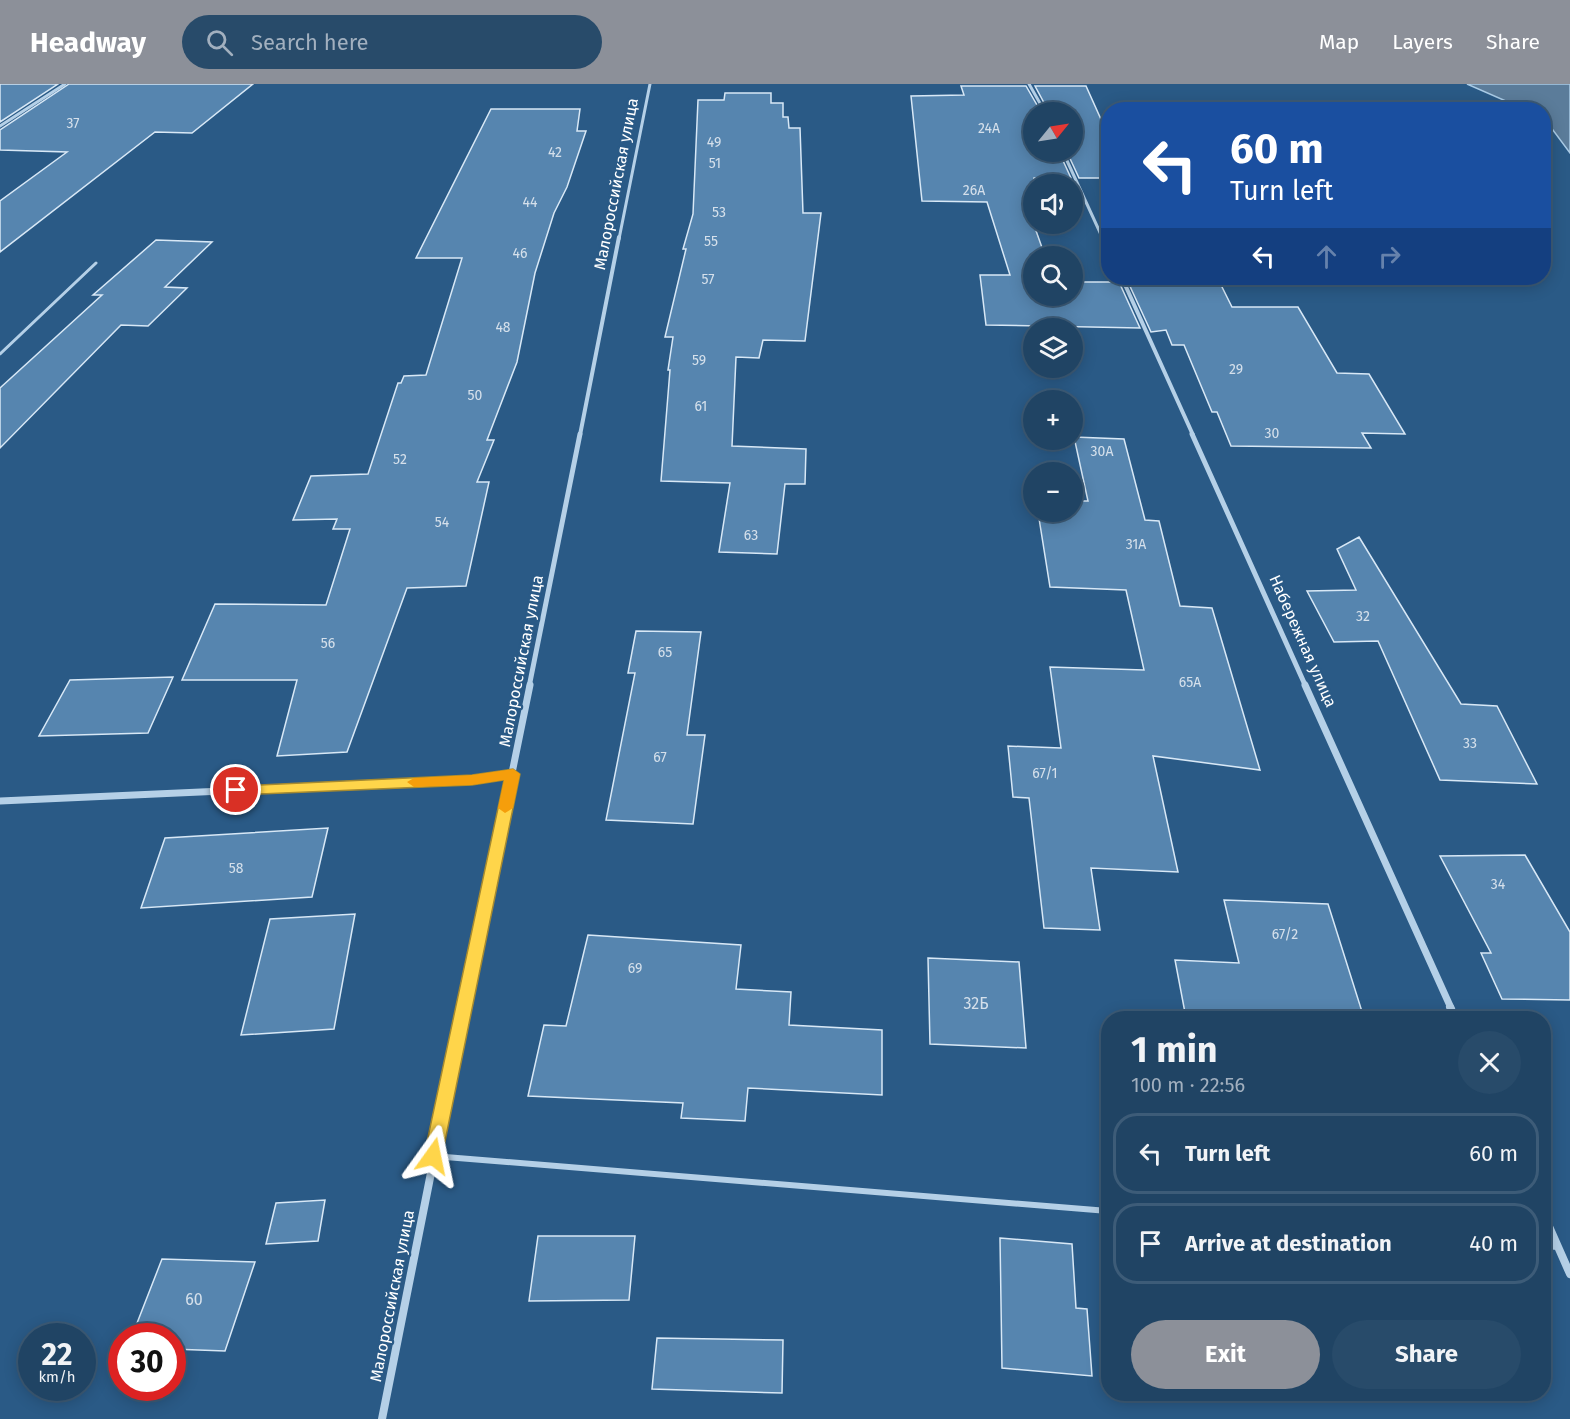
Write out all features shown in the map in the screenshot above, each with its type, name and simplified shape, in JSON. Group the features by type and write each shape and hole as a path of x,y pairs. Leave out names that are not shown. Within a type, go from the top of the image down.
{"street":[{"path":"0,126 65,84"},
{"name":"Малороссийская улица","path":"382,1419 650,84"},
{"path":"1029,84 1039,102"},
{"path":"1068,162 1101,234"},
{"name":"Набережная улица","path":"1125,285 1452,1011"},
{"path":"0,801 472,780 513,774"},
{"path":"1551,1231 1570,1274"}],"lane":[{"path":"0,354 96,263"},
{"path":"433,1156 1101,1210"},
{"path":"1551,1246 1558,1247"}],"water":[{"path":"1467,84 1570,84 1570,153 1551,127 1551,102 1508,102"}],"building":[{"path":"0,84 58,84 0,122"},
{"path":"69,84 253,84 192,133 155,132 0,252 0,201 67,152 0,150 0,130"},
{"path":"961,86 1026,86 1035,102 1023,102 1023,162 1064,162 1069,174 1023,174 1023,234 1037,234 1041,246 1023,246 1023,306 1083,306 1083,282 1120,285 1140,328 1083,327 1083,318 1023,318 1023,326 986,325 980,275 1010,275 987,202 922,201 911,96 964,95"},
{"path":"1035,86 1086,86 1101,119 1101,178 1083,178 1083,174 1077,174 1072,162 1083,162 1083,102 1044,102"},
{"path":"725,93 771,93 771,103 783,103 783,117 788,117 789,128 800,128 803,213 821,213 805,341 763,340 759,358 736,357 732,446 806,449 805,484 785,484 777,554 719,552 730,483 661,481 670,370 668,370 673,337 665,337 686,249 683,249 693,214 698,100 724,100"},
{"path":"491,109 580,109 577,131 586,131 567,187 554,213 535,273 517,362 487,440 494,440 477,482 489,482 466,586 407,588 347,752 277,756 297,680 182,680 215,604 326,605 350,529 333,529 337,519 293,520 311,476 368,474 398,383 401,383 404,376 426,375 462,258 416,258"},
{"path":"156,240 212,242 165,287 187,288 148,326 121,325 0,448 0,388 102,295 93,295"},
{"path":"1129,285 1221,285 1232,307 1298,307 1337,373 1369,374 1405,434 1362,433 1371,448 1231,446 1217,412 1212,412 1184,345 1172,345 1166,330 1151,332"},
{"path":"1083,437 1124,439 1145,520 1159,521 1180,606 1212,608 1260,770 1153,756 1178,872 1091,868 1100,930 1044,928 1029,798 1013,797 1008,746 1061,748 1050,667 1144,670 1126,590 1050,587 1040,522 1083,522 1083,501 1088,501 1083,478 1083,462 1079,462 1077,450 1083,450"},
{"path":"1359,537 1461,704 1497,706 1537,784 1440,780 1378,641 1334,642 1307,591 1356,590 1337,549"},
{"path":"636,631 701,632 687,735 705,735 693,824 606,820 635,673 628,673"},
{"path":"173,677 148,733 39,736 70,680"},
{"path":"328,828 312,897 141,908 165,838"},
{"path":"1525,855 1570,932 1570,1000 1502,999 1481,953 1491,953 1440,856"},
{"path":"1224,900 1328,904 1362,1011 1185,1011 1175,960 1239,963"},
{"path":"355,914 334,1029 241,1035 270,919"},
{"path":"588,935 741,945 736,989 791,992 789,1025 882,1030 882,1095 748,1088 745,1121 681,1118 683,1103 528,1096 544,1025 566,1026"},
{"path":"928,958 1019,962 1026,1048 930,1044"},
{"path":"325,1200 318,1241 266,1244 276,1203"},
{"path":"538,1236 635,1236 629,1300 529,1301"},
{"path":"1000,1238 1072,1244 1076,1308 1087,1309 1092,1376 1002,1368"},
{"path":"162,1259 255,1262 225,1351 186,1350 186,1323 137,1323"},
{"path":"657,1338 783,1340 782,1393 652,1389"}],"slow traffic":[{"path":"414,782 472,780 513,774 505,808"}],"route":[{"path":"236,790 472,780 513,774 433,1156"}]}
